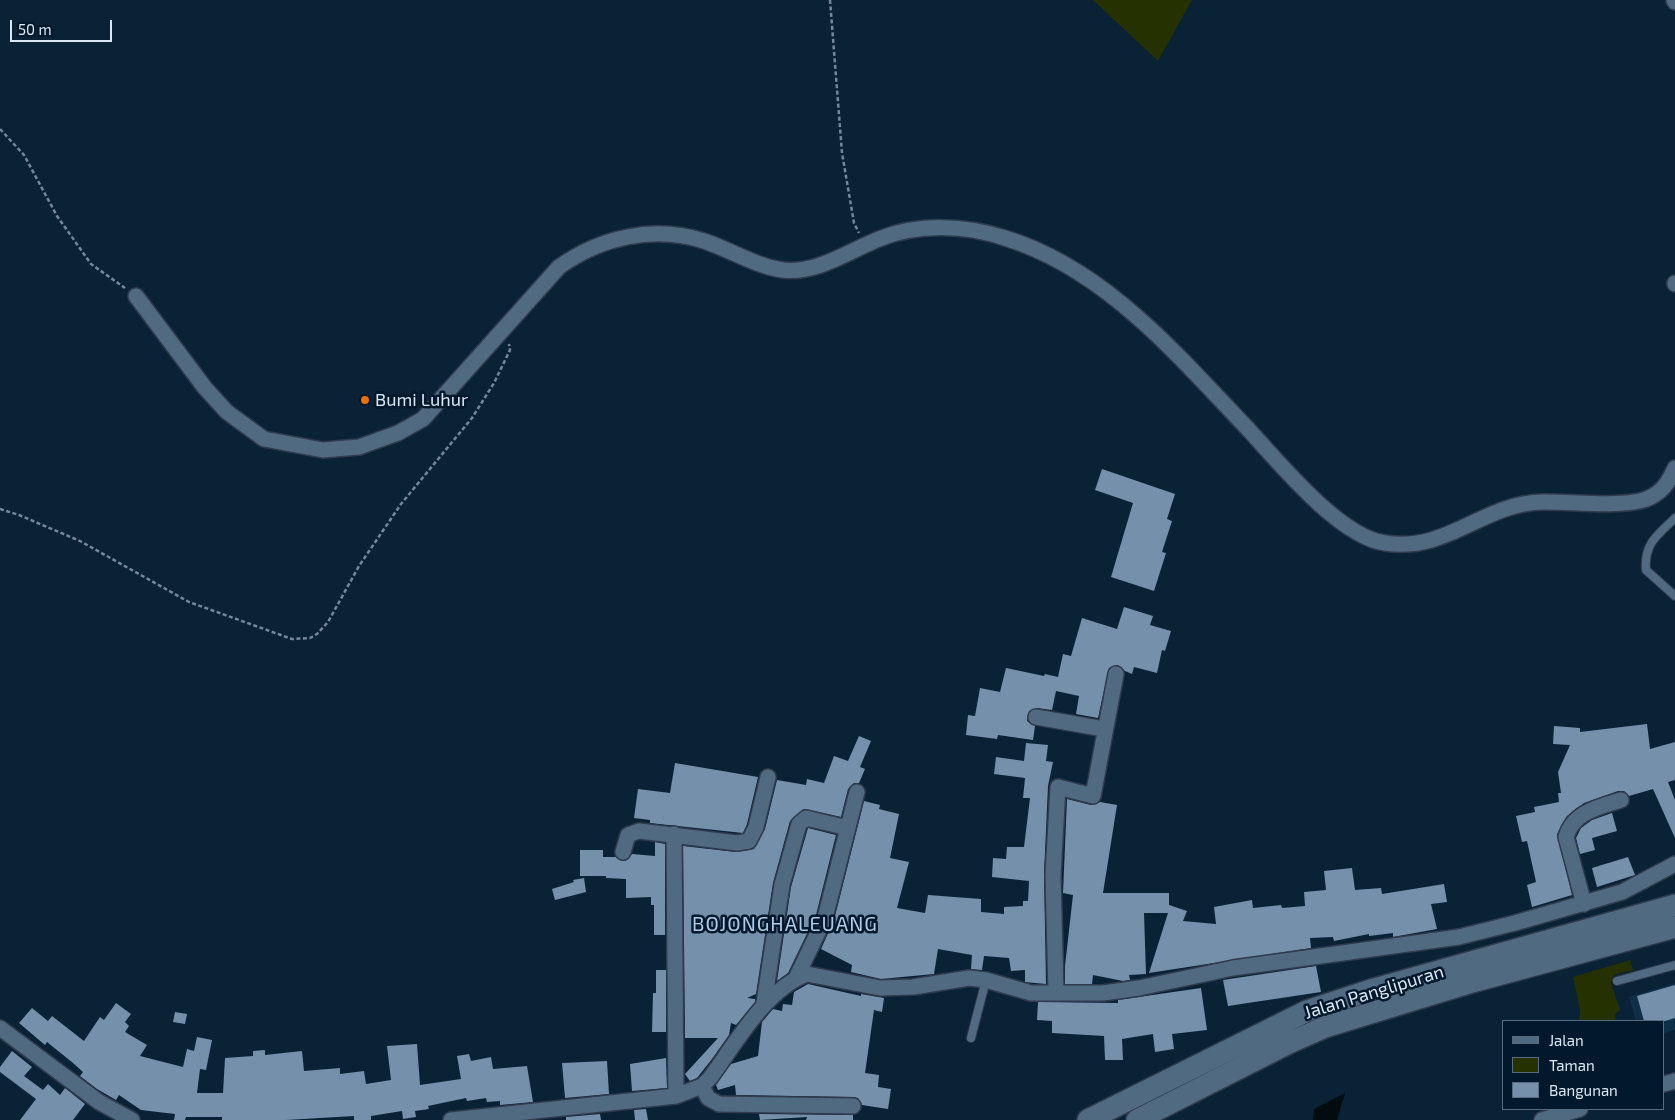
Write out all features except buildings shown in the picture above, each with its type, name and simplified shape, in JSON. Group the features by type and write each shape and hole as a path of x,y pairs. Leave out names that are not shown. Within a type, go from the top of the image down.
{"main road":[{"name":"Jalan Panglipuran","path":"1088,1120 1307,1011 1374,989 1675,905"},
{"name":"Jalan Panglipuran","path":"1137,1120 1289,1043 1325,1027 1480,980 1675,927"}],"street":[{"path":"136,296 205,388 226,412 264,439 323,450 359,447 398,433 424,419 558,267 590,248 616,239 643,234 682,236 705,242 764,265 793,271 819,265 866,245 912,230 950,228 972,230 1004,237 1041,251 1078,271 1108,292 1146,326 1331,514 1351,531 1382,543 1417,544 1433,541 1490,514 1522,503 1609,503 1648,499 1668,484 1675,468"},
{"path":"1056,992 1053,875 1058,787 1093,796 1104,729 1116,674"},
{"path":"1036,717 1104,729"},
{"path":"623,852 628,836 632,832 674,834 737,843 749,841 756,826 768,777"},
{"path":"796,978 825,918 857,792"},
{"path":"1584,904 1566,837 1568,830 1579,816 1621,800"},
{"path":"764,1004 782,885 799,824 806,818 848,828"},
{"path":"674,834 676,1096"},
{"path":"451,1120 676,1096 702,1086 764,1004 796,978 807,974 880,988 913,987 951,979 969,978 986,980 1031,993 1104,992 1140,988 1233,968 1451,938 1584,904 1622,892 1675,864"},
{"path":"0,1028 99,1102 132,1120"},
{"path":"702,1086 708,1098 718,1104 853,1106"},
{"path":"1542,1120 1577,1110"}],"lane":[{"path":"1675,518 1649,544 1645,556 1646,570 1675,596"},
{"path":"1617,981 1675,965"},
{"path":"971,1038 986,980"}],"path":[{"path":"830,0 842,153 854,223 866,245"},
{"path":"0,129 24,155 57,216 91,264 136,296"},
{"path":"0,509 80,541 188,602 292,639 310,638 317,634 328,622 359,566 401,504 472,418 484,400 510,350 504,328"}],"shaded area":[{"path":"1675,983 1675,1030 1665,1033 1665,1020 1636,1020 1629,997"},
{"path":"1345,1093 1337,1120 1313,1120 1314,1109"}],"green space":[{"path":"1093,0 1192,0 1158,61"},
{"path":"1630,960 1633,970 1614,975 1611,983 1620,1010 1615,1014 1616,1020 1579,1020 1580,1010 1573,977"}],"place":[{"name":"Bumi Luhur","path":"365,400"}],"district":[{"name":"BOJONGHALEUANG","path":"785,924"}]}
